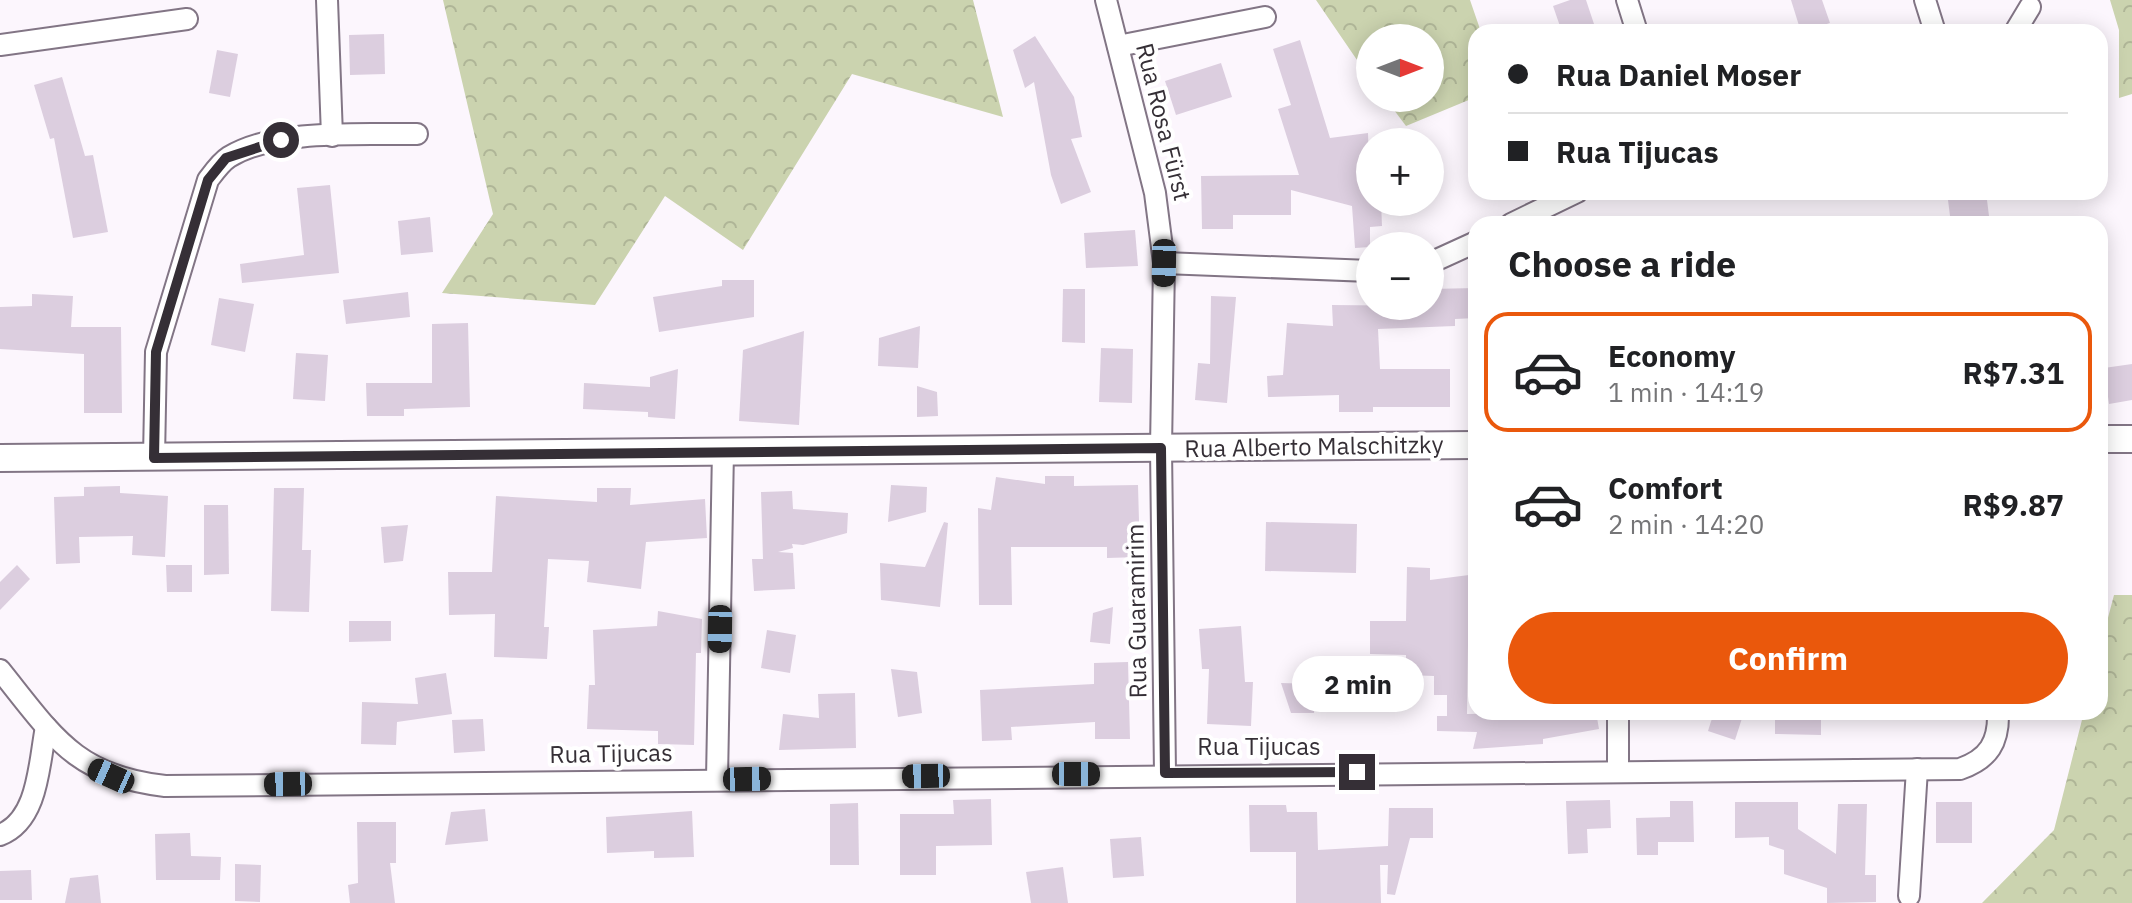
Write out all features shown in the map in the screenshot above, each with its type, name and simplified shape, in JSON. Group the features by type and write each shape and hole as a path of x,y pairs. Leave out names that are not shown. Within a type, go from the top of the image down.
{"street":[{"path":"327,0 332,136"},
{"name":"Rua Rosa Fürst","path":"1106,0 1155,193 1164,263 1161,448"},
{"path":"1627,0 1634,24"},
{"path":"1925,0 1932,24"},
{"path":"2020,24 2030,7"},
{"path":"1118,46 1265,17"},
{"path":"0,45 187,19"},
{"path":"154,458 156,352 208,180 226,158 254,146 332,136 417,134"},
{"path":"1528,216 1560,200"},
{"path":"1444,257 1468,246"},
{"path":"1164,263 1356,270"},
{"path":"2108,439 2132,439"},
{"name":"Rua Alberto Malschitzky","path":"0,458 1468,445"},
{"name":"Rua Guaramirim","path":"1161,448 1165,773"},
{"path":"717,779 723,450"},
{"name":"Rua Tijucas","path":"0,670 46,727 91,767 137,783 165,786 1165,773 1960,769 1976,763 1989,752 1996,740 1997,720"},
{"path":"1618,720 1618,770"},
{"path":"0,835 23,819 30,805 46,727"},
{"path":"1909,896 1917,769"}],"green space":[{"path":"443,0 973,0 1003,117 852,74 743,250 665,196 595,305 442,293 493,214"},
{"path":"1316,0 1470,0 1478,24 1468,24 1468,100 1444,110 1444,24 1356,24 1356,59"},
{"path":"2110,0 2132,0 2132,94 2119,98 2119,30"},
{"path":"1396,112 1440,112 1406,126"},
{"path":"2114,595 2132,595 2132,903 1982,903 2054,830 2082,720 2108,720 2108,618"}],"building":[{"path":"1570,0 1586,0 1594,24 1559,24 1553,6"},
{"path":"1791,0 1822,0 1830,23 1798,24"},
{"path":"384,34 385,74 350,75 349,35"},
{"path":"1035,36 1074,97 1082,137 1071,139 1091,192 1061,204 1051,175 1034,82 1025,88 1013,50"},
{"path":"1300,40 1330,138 1356,135 1356,216 1382,216 1382,226 1370,227 1370,232 1356,232 1356,248 1352,206 1291,190 1291,215 1233,215 1233,229 1202,229 1201,176 1299,175 1278,109 1291,105 1273,49"},
{"path":"217,50 238,54 230,97 209,93"},
{"path":"1221,63 1232,97 1176,115 1165,81"},
{"path":"62,77 85,156 93,155 108,232 73,238 54,138 50,139 34,85"},
{"path":"330,185 339,273 242,283 240,264 304,255 297,188"},
{"path":"1948,200 1987,200 1989,216 1950,216"},
{"path":"430,217 433,252 401,255 398,221"},
{"path":"1135,230 1138,266 1086,268 1084,233"},
{"path":"722,280 754,280 754,317 659,332 653,297 722,286"},
{"path":"1468,288 1468,318 1455,319 1455,326 1378,329 1380,369 1450,369 1450,407 1373,407 1373,412 1339,412 1339,395 1268,397 1267,376 1283,375 1287,323 1333,326 1332,305 1356,305 1356,320 1444,320 1444,289"},
{"path":"1063,289 1085,289 1085,343 1062,342"},
{"path":"408,292 410,317 346,324 343,300"},
{"path":"32,294 73,296 71,327 121,327 122,413 84,413 84,354 0,349 0,307 32,306"},
{"path":"1211,296 1236,297 1227,403 1195,400 1198,363 1210,364"},
{"path":"219,298 254,304 245,352 211,345"},
{"path":"468,323 470,407 404,409 404,416 367,416 366,383 432,383 432,324"},
{"path":"920,326 918,368 878,366 879,338"},
{"path":"804,331 799,425 739,421 743,350"},
{"path":"1101,348 1133,349 1132,403 1099,402"},
{"path":"296,353 328,355 325,401 293,399"},
{"path":"2132,364 2132,400 2109,404 2108,367"},
{"path":"678,369 675,419 648,417 648,412 583,409 584,383 650,387 650,377"},
{"path":"917,386 937,392 938,416 917,417"},
{"path":"1045,476 1074,476 1074,486 1138,485 1140,557 1107,558 1107,547 1011,547 1012,605 979,605 978,508 991,510 996,477 1045,484"},
{"path":"891,485 927,487 926,512 888,522"},
{"path":"120,486 120,493 168,496 165,557 132,555 133,536 79,537 80,563 56,564 54,497 84,496 84,487"},
{"path":"274,488 304,488 302,550 311,550 309,612 271,611"},
{"path":"597,488 631,488 630,505 705,499 707,538 646,542 641,589 587,582 589,561 548,559 544,627 549,627 547,659 494,657 495,614 449,615 448,572 492,572 496,496 597,502"},
{"path":"792,491 793,509 848,513 847,533 803,545 792,544 793,548 778,552 793,553 795,589 754,591 752,559 763,559 761,492"},
{"path":"204,505 228,505 229,574 204,575"},
{"path":"944,522 948,523 940,607 881,600 880,563 925,567"},
{"path":"1266,522 1357,524 1356,573 1265,571"},
{"path":"408,525 403,561 384,563 381,527"},
{"path":"17,565 30,579 0,610 0,582"},
{"path":"166,565 192,565 192,592 167,592"},
{"path":"1407,567 1430,568 1430,580 1468,575 1468,720 1597,720 1599,729 1543,739 1543,744 1473,749 1477,732 1437,731 1437,716 1447,716 1447,695 1434,695 1434,676 1406,675 1406,655 1370,654 1370,621 1406,621"},
{"path":"1113,607 1110,644 1090,642 1093,613"},
{"path":"658,611 702,619 701,653 696,653 694,745 658,744 658,731 587,729 589,685 595,685 593,630 657,626"},
{"path":"349,621 391,621 391,641 349,642"},
{"path":"1241,626 1245,682 1253,682 1251,726 1207,724 1209,669 1202,669 1199,629"},
{"path":"767,630 796,635 790,673 761,668"},
{"path":"1128,662 1130,739 1095,739 1095,722 1011,727 1012,740 982,741 980,690 1094,684 1094,663"},
{"path":"891,669 917,672 922,713 898,717"},
{"path":"446,673 452,714 397,722 396,745 361,744 362,702 418,704 415,678"},
{"path":"1281,683 1315,684 1314,713 1291,713"},
{"path":"855,693 856,748 779,750 783,714 819,718 818,694"},
{"path":"483,719 485,751 454,753 452,720"},
{"path":"1711,720 1741,720 1735,740 1708,731"},
{"path":"1775,720 1821,720 1821,735 1775,734"},
{"path":"991,799 992,845 936,846 936,875 900,875 900,814 954,814 953,800"},
{"path":"1610,800 1611,828 1587,829 1588,853 1568,854 1566,801"},
{"path":"1670,801 1693,801 1694,842 1658,842 1658,855 1637,855 1636,818 1670,817"},
{"path":"1735,802 1798,802 1798,829 1836,854 1838,804 1867,804 1865,875 1876,875 1876,902 1827,903 1827,888 1784,874 1784,850 1769,845 1769,837 1735,838"},
{"path":"1936,802 1972,802 1972,843 1936,843"},
{"path":"858,803 859,865 830,865 830,804"},
{"path":"1249,805 1286,805 1287,812 1317,812 1318,850 1388,846 1389,808 1433,808 1433,838 1410,838 1395,895 1387,894 1388,865 1380,865 1381,903 1296,903 1296,852 1250,852"},
{"path":"485,809 488,841 445,845 451,812"},
{"path":"692,811 694,857 654,858 654,851 607,853 606,817"},
{"path":"357,822 396,822 396,863 390,863 395,903 350,903 348,885 358,883"},
{"path":"190,833 191,856 221,857 220,880 156,880 155,834"},
{"path":"1141,837 1144,876 1113,878 1110,839"},
{"path":"235,864 261,865 260,902 235,901"},
{"path":"1063,867 1068,903 1031,903 1026,872"},
{"path":"31,870 32,900 0,900 0,871"},
{"path":"98,875 101,903 65,903 70,878"}],"route":[{"path":"281,140 254,146 226,158 208,180 156,352 154,458 1161,448 1165,773 1357,772"}]}
